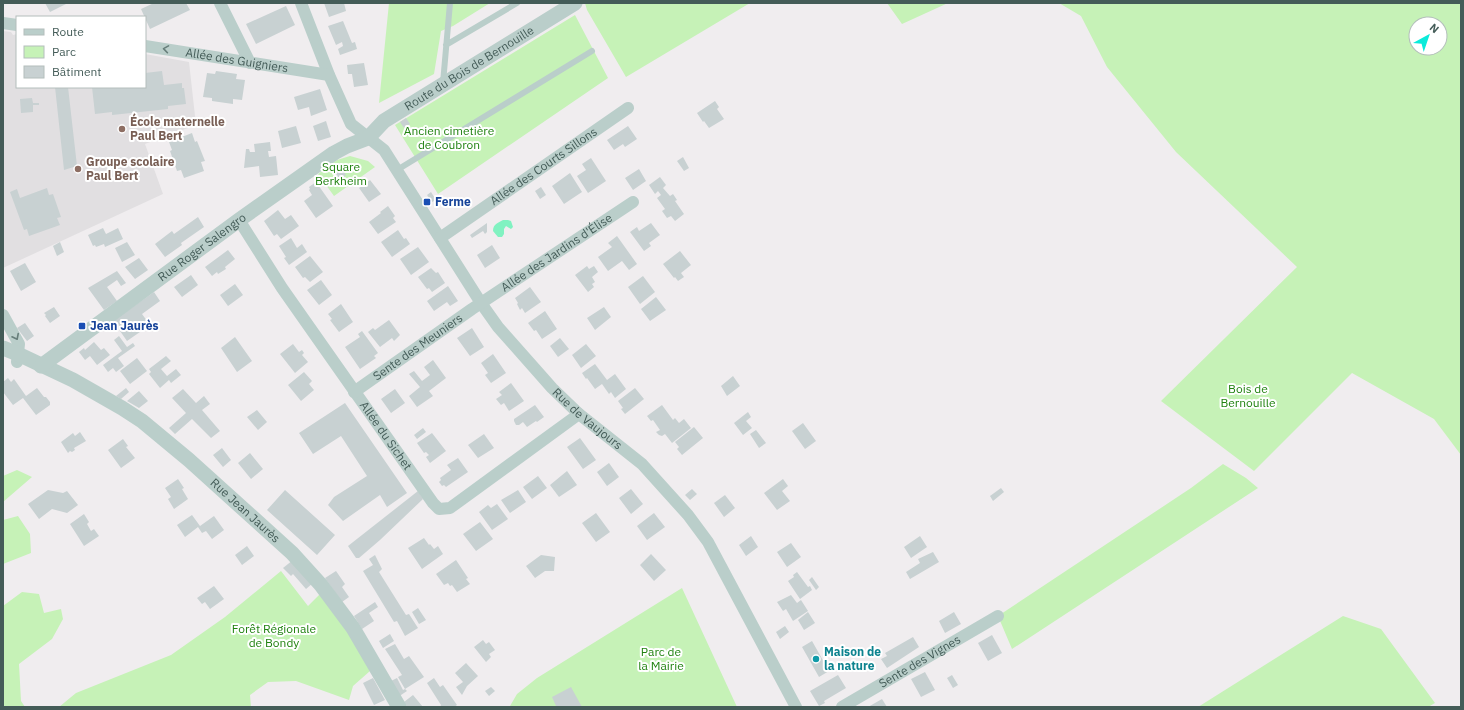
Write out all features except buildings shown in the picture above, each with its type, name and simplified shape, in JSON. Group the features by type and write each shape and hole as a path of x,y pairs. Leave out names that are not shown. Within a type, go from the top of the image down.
{"street":[{"path":"220,3 250,63"},
{"name":"Rue de Vaujours","path":"301,3 329,75 351,124 384,150 481,303 498,327 547,382 579,414 642,464 688,515 708,542 796,707"},
{"name":"Route du Bois de Bernouille","path":"368,138 384,121 565,6"},
{"path":"3,23 16,25"},
{"name":"Allée des Guigniers","path":"146,46 329,75"},
{"name":"Allée des Courts Sillons","path":"440,238 628,108"},
{"name":"Rue Roger Salengro","path":"41,366 239,220 334,153 368,138"},
{"name":"Allée des Jardins d'Élise","path":"481,303 632,202"},
{"name":"Allée du Sichet","path":"239,220 282,288 354,392 433,503 439,509 450,508 579,414"},
{"name":"Sente des Meuniers","path":"354,392 481,303"},
{"path":"3,315 19,344 13,357"},
{"name":"Rue Jean Jaurès","path":"3,348 13,357 41,366 73,380 142,421 183,455 292,553 321,585 353,628 399,707"},
{"name":"Sente des Vignes","path":"842,707 998,616"}],"lane":[{"path":"443,84 450,3"},
{"path":"446,45 516,3"},
{"path":"397,170 592,51"}],"shaded area":[{"name":"Groupe scolaire Paul Bert","path":"3,31 11,32 13,35 16,34 16,88 146,88 146,54 189,62 196,125 145,144 163,194 3,268"},
{"path":"503,220 511,221 513,227 511,229 506,226 502,237 498,237 493,229 496,224"}],"green space":[{"path":"389,3 490,3 453,26 441,31 434,74 379,103"},
{"path":"585,3 750,3 626,77 587,10"},
{"path":"887,3 948,3 902,24"},
{"name":"Bois de Bernouille","path":"1059,3 1461,3 1461,455 1434,419 1352,373 1254,471 1161,401 1297,267 1176,152 1107,67 1081,16"},
{"name":"Ancien cimetière de Coubron","path":"575,15 608,78 438,194 395,125"},
{"name":"Square Berkheim","path":"350,156 368,161 375,167 334,196 318,174 337,160"},
{"path":"1223,464 1246,478 1258,488 1012,649 998,616 1191,488"},
{"path":"17,470 32,477 3,502 3,476"},
{"path":"18,516 30,534 31,553 3,564 3,520"},
{"name":"Forêt Régionale de Bondy","path":"281,571 308,606 320,594 355,640 370,671 353,686 349,700 296,681 268,682 250,695 251,707 59,707 76,693 171,655 225,617"},
{"name":"Parc de la Mairie","path":"682,588 737,707 510,706 517,694 537,678"},
{"path":"22,592 39,594 44,613 61,609 63,619 52,639 19,664 21,701 25,707 3,707 3,606"},
{"path":"1343,616 1381,629 1435,703 1428,707 1198,707"}],"place":[{"name":"École maternelle Paul Bert","path":"122,129"},
{"name":"Groupe scolaire Paul Bert","path":"78,169"},
{"name":"Ferme","path":"427,202"},
{"name":"Jean Jaurès","path":"82,326"},
{"name":"Maison de la nature","path":"816,659"}]}
